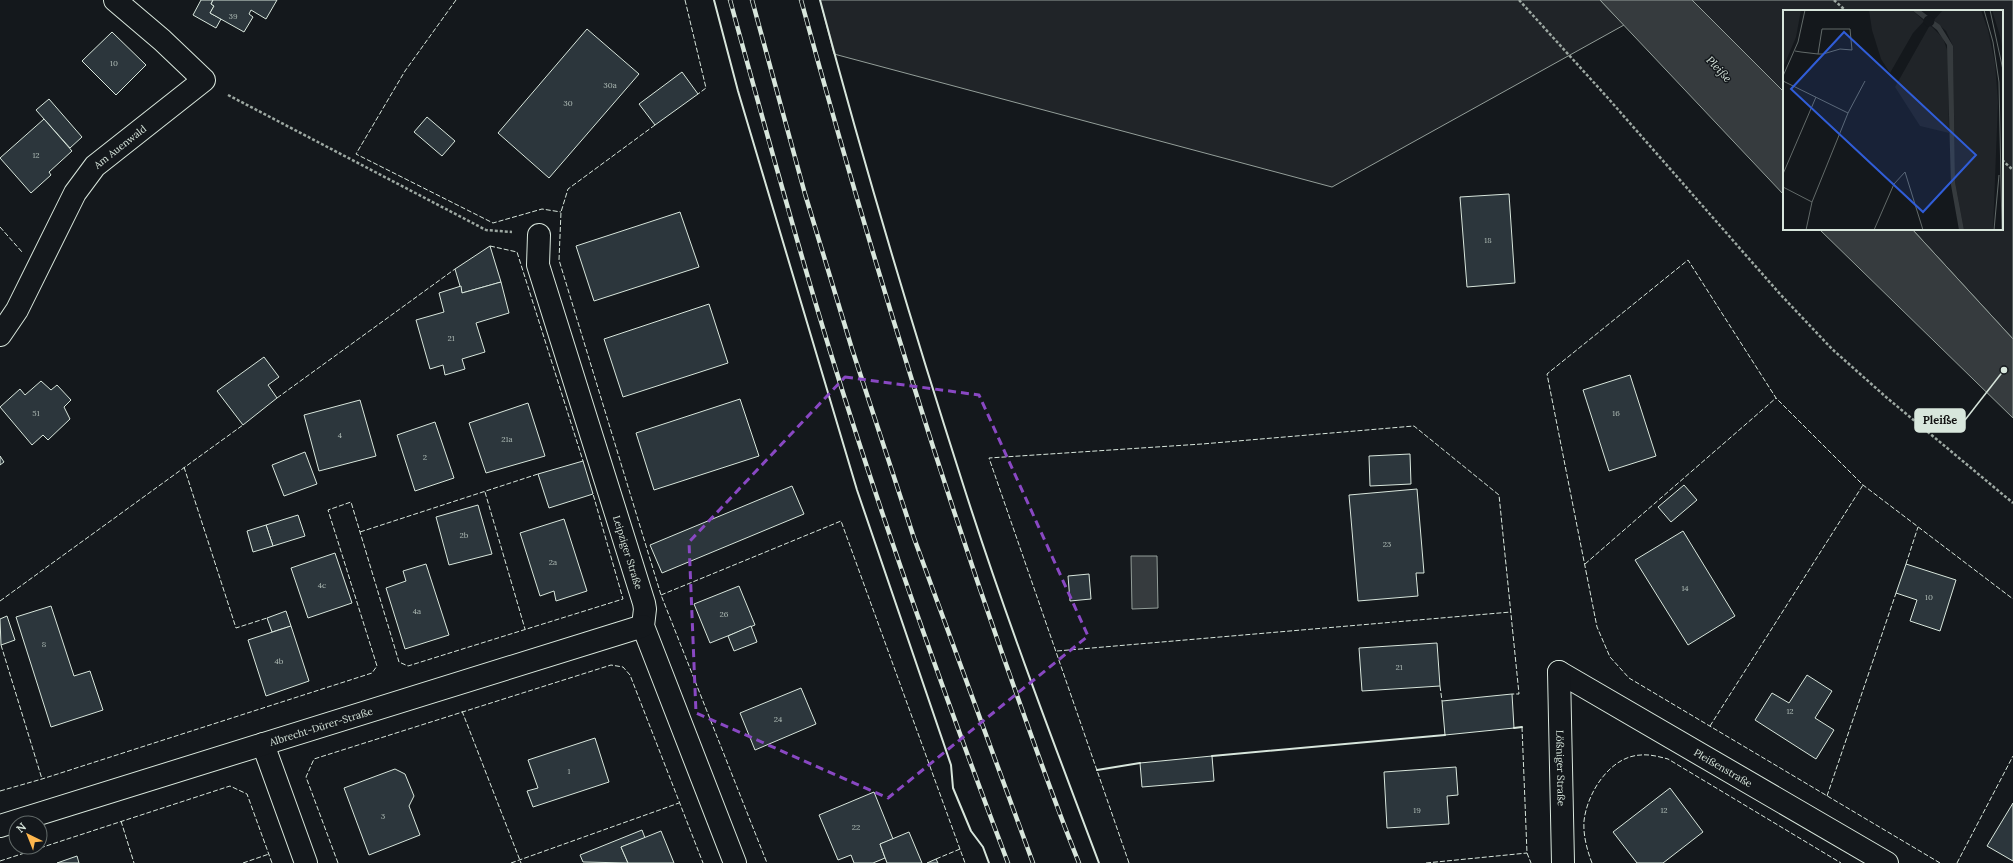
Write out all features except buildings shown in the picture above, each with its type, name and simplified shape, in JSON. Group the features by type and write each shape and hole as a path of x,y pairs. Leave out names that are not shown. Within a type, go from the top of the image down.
{"street":[{"path":"115,0 162,40 204,80"},
{"name":"Am Auenwald","path":"0,335 17,310 75,193 95,166 204,80"},
{"name":"Leipziger Straße","path":"539,236 538,265 646,609 642,626"},
{"path":"642,626 735,863"},
{"name":"Albrecht-Dürer-Straße","path":"0,826 642,626"},
{"name":"Lößniger Straße","path":"1559,672 1563,863"},
{"name":"Pleißenstraße","path":"1559,672 1887,863"},
{"path":"263,744 306,863"}],"path":[{"path":"1519,0 1607,97 1780,294 1832,349 1886,397 2013,504"},
{"path":"1834,0 1845,10"},
{"path":"204,80 230,96 486,230 539,236"},
{"path":"223,99 230,96"},
{"path":"2003,161 2013,170"}],"highlighted area":[{"path":"845,377 979,395 1088,636 888,798 696,713 689,542"}],"shaded area":[{"path":"820,0 1600,0 1624,25 1332,187 834,54"},
{"path":"1692,0 2013,0 2013,339 1913,230 2003,230 2003,10 1783,10 1783,91"}],"water":[{"path":"1600,0 1692,0 1783,91 1783,194"},
{"path":"1820,230 1913,230 2013,339 2013,418"},
{"path":"1131,556 1157,556 1158,608 1132,609"}],"railway":[{"path":"730,0 791,219 850,415 915,608 1008,863"},
{"path":"752,0 805,194 852,349 914,538 1033,863"},
{"path":"801,0 871,247 947,491 1030,732 1079,863"}],"fence":[{"path":"456,0 405,71 356,154 493,223 542,209 561,212"},
{"path":"685,0 706,88 698,94"},
{"path":"655,125 568,189 561,212 559,260 661,595 767,863"},
{"path":"0,227 22,252"},
{"path":"490,246 517,252 583,461"},
{"path":"1940,863 1629,678 1610,657 1597,627 1547,374 1688,260 1776,398 1863,485 2013,599"},
{"path":"277,398 455,269"},
{"path":"1585,564 1776,398"},
{"path":"0,601 243,425"},
{"path":"1129,863 989,458 1202,444 1414,426 1499,495 1519,694 1512,694"},
{"path":"184,467 236,628 267,618"},
{"path":"360,532 538,474"},
{"path":"1710,726 1863,485"},
{"path":"485,492 525,629"},
{"path":"0,791 42,779 372,673 377,666 328,510 351,502 399,662 408,666 623,599 593,494"},
{"path":"661,595 841,521 965,863"},
{"path":"1906,564 1918,527"},
{"path":"1827,796 1896,593"},
{"path":"1057,651 1511,612"},
{"path":"1,645 42,779"},
{"path":"338,863 306,777 314,759 611,665 623,667 630,675 703,863"},
{"path":"1440,686 1442,701"},
{"path":"462,711 521,863"},
{"path":"1522,727 1527,853 1531,863"},
{"path":"1592,863 1588,853 1584,832 1584,821 1590,799 1595,788 1610,769 1619,762 1630,757 1641,755 1668,759 1841,863"},
{"path":"1957,863 2013,756"},
{"path":"0,861 230,786 247,794 272,863"},
{"path":"511,863 679,803"},
{"path":"121,821 134,863"},
{"path":"936,859 960,849"},
{"path":"1426,863 1527,853"},
{"path":"243,863 269,854"}],"wall":[{"path":"714,0 738,91 857,490 951,765 953,788 971,831 983,847 989,863"},
{"path":"820,0 888,241 962,481 1045,720 1099,863"},
{"path":"1514,728 1522,727"},
{"path":"1212,756 1445,735"},
{"path":"1097,770 1140,763"}],"place":[{"name":"Pleiße","path":"2004,370"}]}
